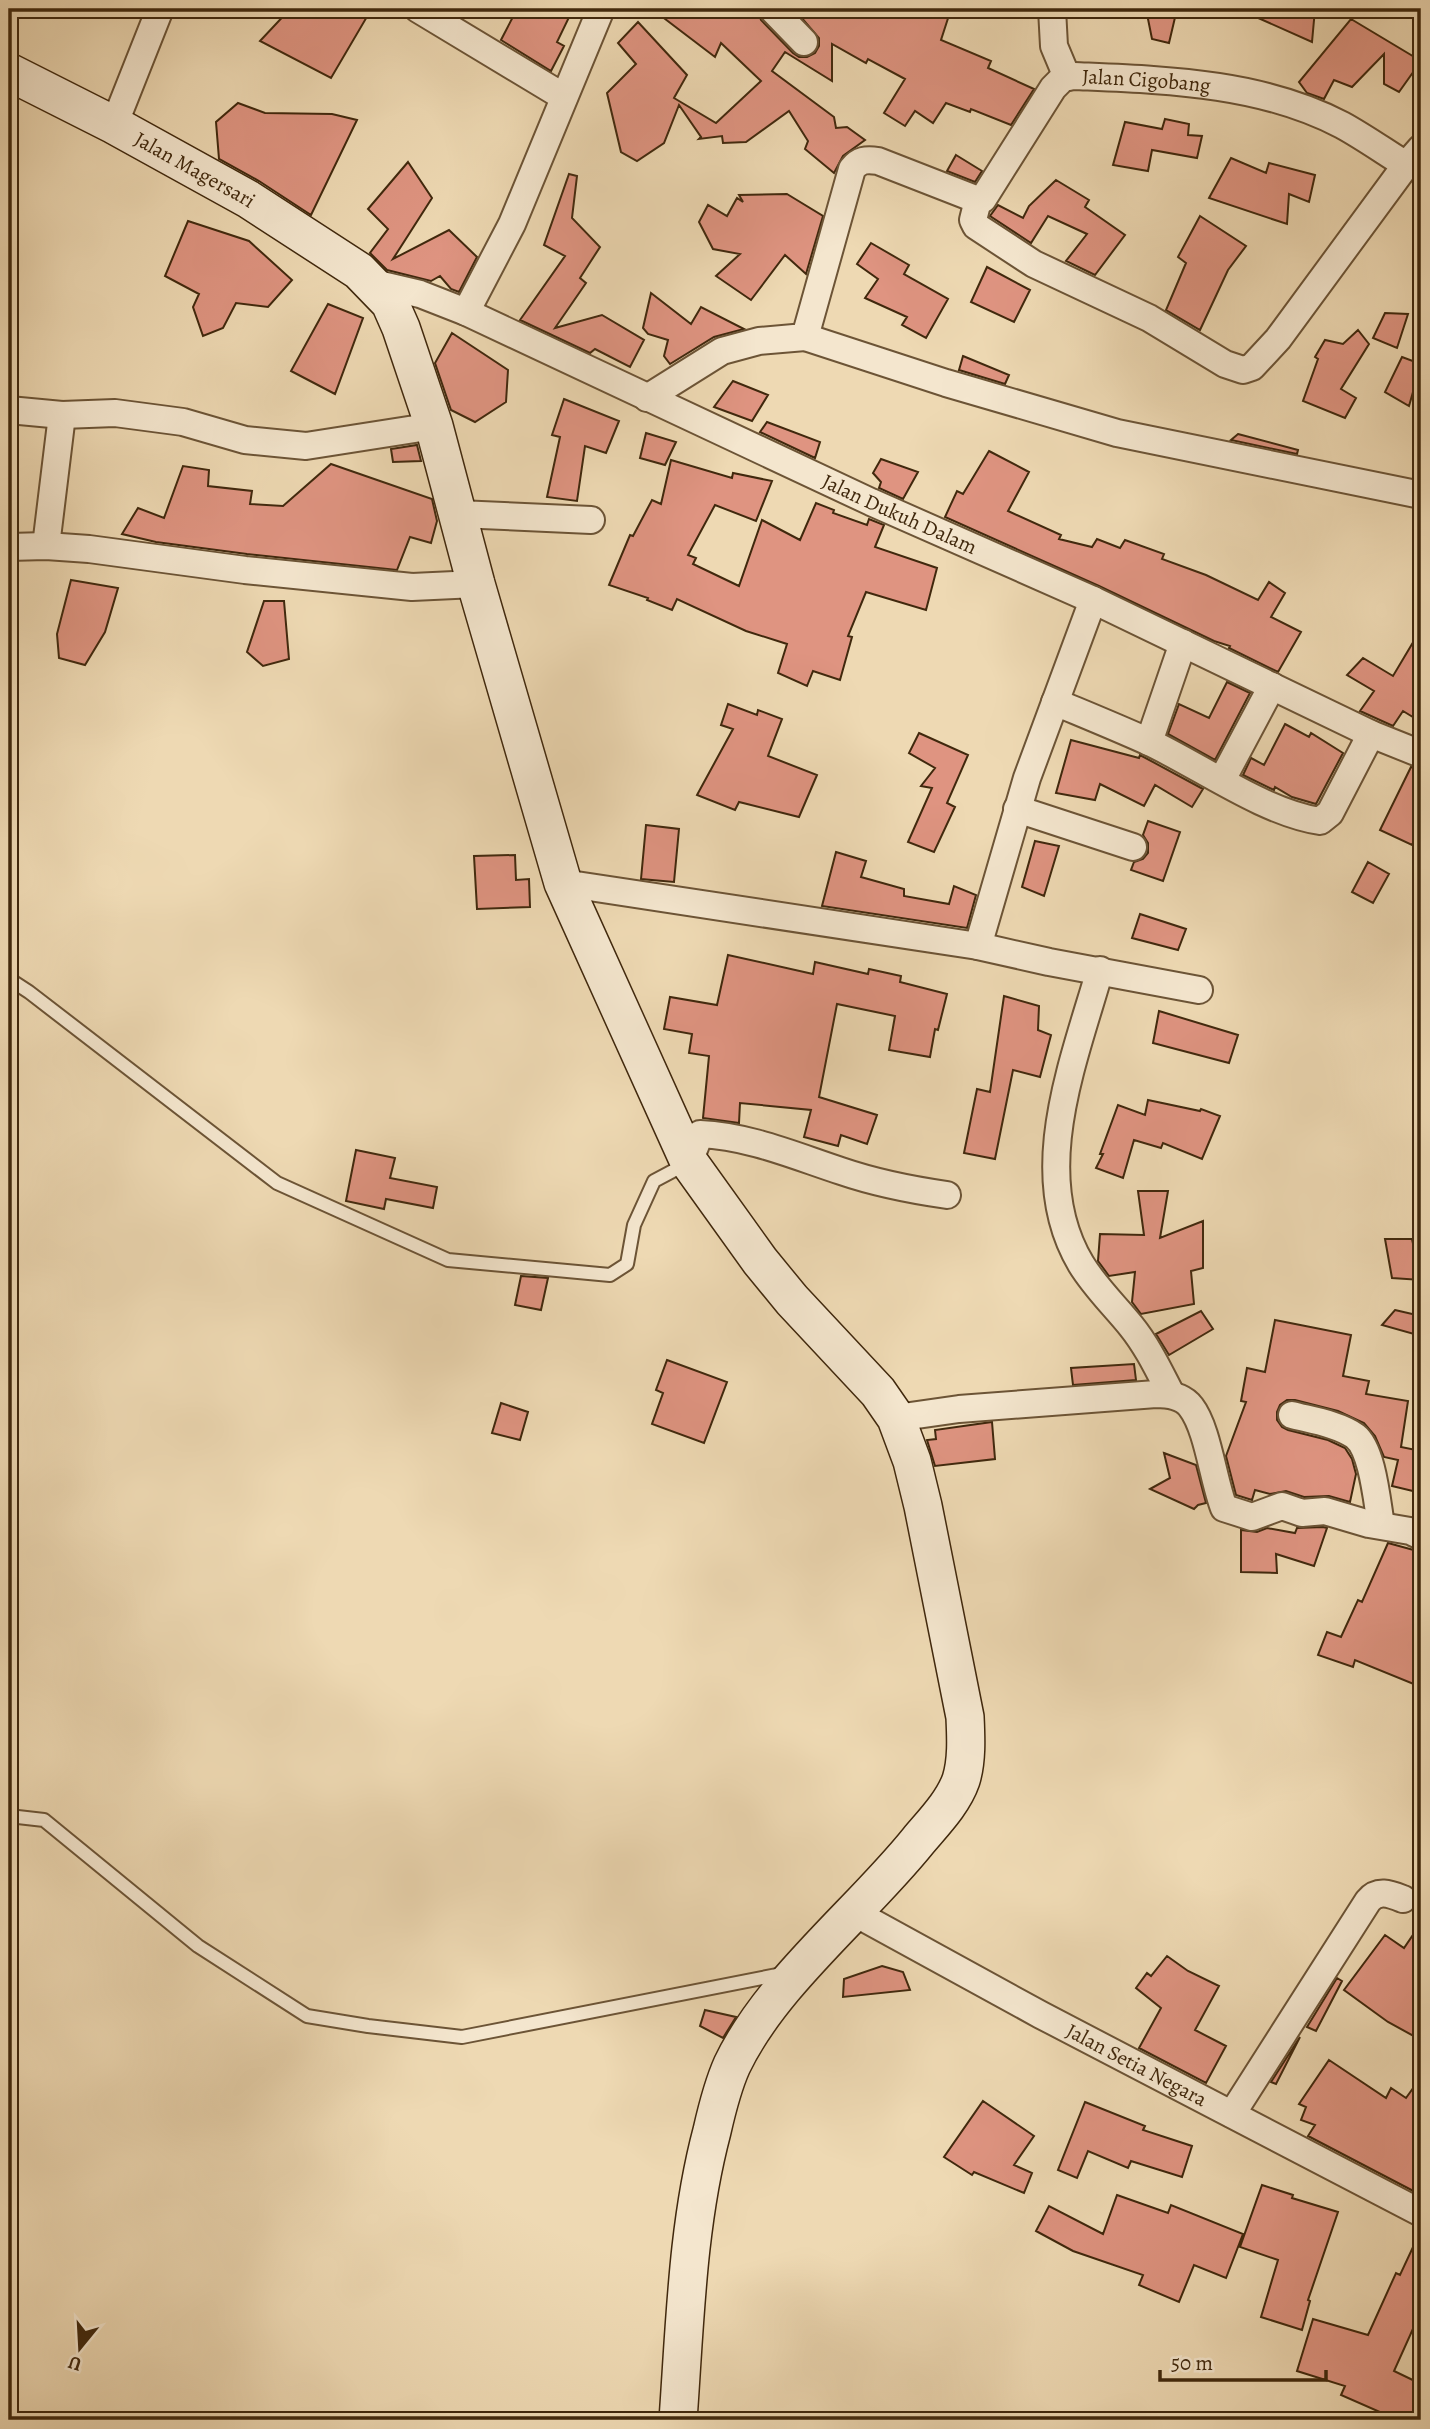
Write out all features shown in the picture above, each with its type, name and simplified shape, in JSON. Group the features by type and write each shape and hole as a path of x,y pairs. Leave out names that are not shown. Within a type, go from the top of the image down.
{"street":[{"path":"114,125 160,9"},
{"path":"418,9 565,97"},
{"path":"466,312 512,224 601,9"},
{"path":"772,9 804,41"},
{"path":"1052,9 1054,46 1067,77"},
{"name":"Jalan Magersari","path":"9,72 114,125 248,199 359,271 373,283 395,312 434,426 476,584 564,883 689,1162 760,1261 792,1300 878,1392 896,1418 912,1461 961,1691 966,1742 951,1796 909,1853 855,1913"},
{"name":"Jalan Cigobang","path":"978,200 986,196 1053,88 1067,77 1177,80 1274,98 1414,156"},
{"path":"805,337 852,169 857,162 866,159 978,200 973,220 976,226 1034,264 1149,317 1225,364 1243,370 1252,367 1278,339 1414,156"},
{"name":"Jalan Dukuh Dalam","path":"373,283 420,294 466,312 871,502 1093,600 1371,734 1421,754"},
{"path":"647,398 722,351 759,341 805,337 946,383 1117,433 1421,495"},
{"path":"9,410 62,415 115,413 183,422 245,439 306,446 434,426"},
{"path":"46,546 62,415"},
{"path":"458,514 591,520"},
{"path":"9,548 89,548 245,570 398,585 476,584"},
{"path":"978,946 1017,809 1093,600"},
{"path":"1149,742 1183,643"},
{"path":"1222,780 1272,686"},
{"path":"1055,702 1149,742 1302,818 1320,821 1330,813 1371,734"},
{"path":"1017,809 1133,847"},
{"path":"564,883 978,946 1199,990"},
{"path":"1100,970 1064,1097 1058,1135 1056,1180 1063,1223 1080,1263 1104,1297 1146,1346 1171,1394 1191,1407 1204,1436 1224,1508 1252,1517 1282,1506 1302,1513 1325,1511 1421,1536"},
{"path":"689,1162 700,1134 732,1137 863,1178 901,1188 947,1195"},
{"path":"896,1418 959,1409 1171,1394"},
{"path":"1292,1415 1347,1433 1361,1443 1372,1474 1381,1525"},
{"path":"1232,2114 1368,1901 1373,1895 1380,1893 1403,1899"},
{"path":"678,2420 690,2258 700,2183 718,2106 732,2066 760,2019 801,1970 855,1913"},
{"name":"Jalan Setia Negara","path":"855,1913 1041,2015 1421,2213"}],"lane":[{"path":"9,979 276,1183 448,1260 610,1275 627,1264 634,1225 654,1181 689,1162"},
{"path":"9,1816 44,1820 198,1946 307,2016 462,2037 801,1970"}],"building":[{"path":"290,9 357,9 368,15 331,78 260,41"},
{"path":"517,9 573,9 557,42 564,46 551,71 501,40"},
{"path":"652,9 757,9 761,20 793,53 799,57 807,57 815,53 819,38 794,9 951,9 941,40 991,61 988,68 1034,89 1011,125 971,109 970,112 946,103 933,123 915,111 905,126 884,113 905,79 868,59 866,63 832,44 832,81 785,52 772,71 834,117 836,128 847,127 865,140 843,156 834,173 805,149 808,141 789,111 746,142 723,143 722,136 699,139 701,137 679,105 664,143 637,161 621,152 607,93 636,64 618,43 638,22 687,75 674,98 716,123 761,81 721,43 715,57"},
{"path":"1146,9 1177,9 1169,43 1152,39"},
{"path":"1238,9 1315,9 1312,42"},
{"path":"1351,19 1421,61 1399,92 1384,84 1384,54 1352,87 1334,80 1324,99 1307,93 1299,82"},
{"path":"238,103 265,113 332,114 357,120 311,215 219,159 216,122"},
{"path":"1165,119 1189,124 1188,135 1202,136 1197,158 1152,150 1148,171 1113,165 1125,122 1162,129"},
{"path":"956,155 982,171 975,182 947,171"},
{"path":"1231,158 1266,173 1269,163 1315,175 1309,202 1289,194 1287,224 1209,198"},
{"path":"408,162 432,198 393,259 449,230 477,257 459,292 451,289 440,276 431,281 387,270 370,253 388,229 368,209"},
{"path":"569,174 577,176 572,218 600,247 580,278 586,283 555,328 602,315 644,340 630,367 595,349 590,353 520,320 565,256 544,245"},
{"path":"1056,180 1089,200 1085,207 1125,235 1095,275 1066,261 1087,234 1048,216 1031,243 990,216 998,205 1023,218 1029,206"},
{"path":"787,194 823,216 806,274 785,255 751,300 716,276 740,254 713,249 699,222 708,205 727,216 737,198 743,202 739,195"},
{"path":"1200,216 1246,246 1228,270 1200,330 1166,310 1186,263 1178,257"},
{"path":"188,221 249,241 292,280 268,307 236,303 223,328 203,336 193,307 199,294 165,276"},
{"path":"871,243 909,265 904,274 948,299 926,338 902,325 907,317 865,298 878,279 857,264"},
{"path":"987,267 1030,290 1014,322 971,302"},
{"path":"651,293 691,324 701,307 744,329 714,337 670,364 664,356 668,340 648,334 643,328"},
{"path":"328,304 363,318 335,394 291,371"},
{"path":"1385,313 1408,314 1397,348 1373,338"},
{"path":"1358,330 1369,344 1341,389 1356,398 1345,418 1303,401 1318,359 1315,357 1325,340 1343,344"},
{"path":"452,333 508,370 506,402 475,422 451,410 435,363"},
{"path":"963,356 1009,375 1005,384 959,370"},
{"path":"1402,357 1421,364 1409,406 1385,392"},
{"path":"733,381 768,395 752,421 714,407"},
{"path":"564,399 619,421 606,453 585,446 577,501 547,497 560,437 552,435"},
{"path":"767,422 820,442 815,458 760,432"},
{"path":"646,433 676,442 665,465 640,458"},
{"path":"1238,434 1298,450 1297,454 1231,440"},
{"path":"417,445 421,461 393,462 391,449"},
{"path":"989,451 1029,472 1008,511 1061,535 1059,539 1092,547 1097,539 1120,548 1125,540 1164,554 1162,559 1206,575 1258,600 1269,582 1285,593 1271,617 1301,632 1278,672 1229,648 1230,646 945,517 957,491 963,494"},
{"path":"881,459 918,472 903,499 879,488 881,482 873,473"},
{"path":"671,460 732,478 733,473 772,481 756,521 715,505 688,555 696,558 693,564 739,586 762,520 800,540 816,503 834,510 833,513 867,525 869,519 884,525 875,547 937,568 926,610 866,592 848,636 852,637 840,680 813,671 807,686 778,673 787,644 746,631 677,599 672,610 647,600 648,598 609,585 630,535 633,536 652,500 661,504"},
{"path":"331,464 432,499 437,521 431,543 410,537 397,570 247,554 156,542 122,534 138,508 164,518 183,466 209,470 208,486 252,491 250,504 283,506"},
{"path":"71,580 118,588 105,632 85,665 59,658 57,634"},
{"path":"264,601 284,601 289,659 263,666 247,652"},
{"path":"1421,629 1421,722 1403,711 1393,726 1360,711 1374,691 1347,675 1363,658 1393,676"},
{"path":"1227,682 1250,693 1215,760 1168,734 1179,704 1209,718"},
{"path":"728,704 757,715 758,710 782,719 768,756 817,775 799,817 739,802 735,810 697,795 733,729 721,725"},
{"path":"1285,724 1309,737 1311,733 1343,753 1316,804 1292,797 1275,787 1274,790 1243,775 1251,758 1264,765"},
{"path":"919,733 968,755 947,803 955,807 934,852 908,842 932,788 921,786 935,768 909,753"},
{"path":"1071,740 1139,758 1140,755 1203,789 1192,807 1155,785 1144,806 1100,784 1095,800 1056,793"},
{"path":"1411,767 1421,769 1421,827 1412,845 1380,830"},
{"path":"1148,821 1180,832 1163,881 1131,870 1134,862 1143,859 1148,853 1148,843 1143,835"},
{"path":"646,825 679,829 674,882 641,879"},
{"path":"1035,841 1059,846 1044,896 1022,887"},
{"path":"836,852 866,861 861,877 904,889 904,896 949,904 954,886 976,895 967,928 822,906"},
{"path":"515,855 516,880 529,879 530,907 477,909 474,856"},
{"path":"1368,862 1389,874 1373,903 1352,892"},
{"path":"1140,914 1186,929 1178,950 1132,938"},
{"path":"728,955 813,974 815,962 868,974 869,969 901,976 900,982 947,994 938,1030 935,1029 930,1057 889,1050 895,1016 837,1004 819,1097 877,1115 867,1144 841,1135 838,1146 804,1137 811,1110 740,1103 739,1123 703,1118 709,1056 689,1053 692,1034 664,1029 670,997 717,1005"},
{"path":"1004,996 1039,1006 1038,1030 1051,1035 1040,1077 1013,1070 995,1159 964,1153 977,1089 990,1092"},
{"path":"1159,1011 1238,1035 1229,1063 1153,1043"},
{"path":"1148,1100 1200,1111 1201,1109 1220,1116 1202,1159 1163,1143 1161,1148 1134,1140 1123,1178 1096,1168 1118,1105 1145,1115"},
{"path":"356,1150 395,1158 390,1178 437,1187 433,1208 386,1199 384,1209 346,1201"},
{"path":"1138,1191 1168,1191 1160,1238 1203,1221 1203,1268 1191,1271 1194,1304 1141,1314 1132,1302 1135,1272 1109,1276 1098,1261 1100,1234 1144,1235"},
{"path":"1385,1239 1412,1239 1421,1280 1392,1278"},
{"path":"521,1276 548,1278 541,1310 515,1305"},
{"path":"1395,1310 1421,1316 1421,1336 1382,1325"},
{"path":"1201,1311 1213,1329 1169,1355 1156,1334"},
{"path":"1275,1320 1351,1335 1343,1376 1369,1381 1366,1394 1408,1401 1401,1447 1421,1451 1421,1487 1418,1486 1417,1492 1392,1486 1398,1460 1384,1457 1375,1436 1364,1423 1338,1411 1287,1400 1280,1405 1277,1412 1277,1420 1282,1427 1328,1440 1345,1448 1352,1459 1356,1474 1350,1502 1329,1496 1304,1497 1286,1491 1270,1494 1255,1490 1252,1500 1236,1495 1226,1456 1246,1402 1241,1401 1247,1368 1265,1372"},
{"path":"667,1360 727,1382 704,1443 652,1424 663,1393 656,1390"},
{"path":"1134,1364 1136,1380 1073,1385 1071,1368"},
{"path":"501,1403 528,1412 520,1440 492,1433"},
{"path":"992,1422 995,1459 935,1466 927,1440 936,1439 935,1430"},
{"path":"1164,1453 1196,1465 1206,1503 1194,1509 1150,1489 1170,1478"},
{"path":"1267,1528 1295,1533 1297,1528 1327,1528 1314,1566 1276,1554 1277,1573 1241,1572 1241,1530 1257,1532"},
{"path":"1388,1543 1421,1552 1421,1687 1355,1660 1353,1667 1318,1655 1327,1632 1341,1637 1358,1600 1362,1602"},
{"path":"1421,1923 1421,2040 1388,2022 1344,1990 1385,1935 1404,1948"},
{"path":"1167,1956 1188,1971 1219,1986 1195,2030 1226,2046 1206,2083 1139,2048 1161,2008 1136,1988 1147,1973 1151,1976"},
{"path":"882,1966 903,1972 910,1990 843,1997 844,1979"},
{"path":"1337,1978 1342,1981 1316,2031 1307,2027"},
{"path":"705,2010 736,2017 723,2038 700,2026"},
{"path":"1300,2037 1276,2084 1271,2082"},
{"path":"1329,2060 1386,2098 1391,2088 1406,2098 1421,2077 1421,2195 1308,2136 1315,2125 1301,2120 1306,2107 1299,2104"},
{"path":"983,2101 1034,2136 1014,2165 1032,2173 1024,2193 974,2172 972,2175 944,2157"},
{"path":"1085,2102 1145,2126 1143,2130 1192,2146 1182,2177 1131,2161 1128,2168 1088,2151 1077,2178 1058,2170"},
{"path":"1262,2185 1293,2195 1292,2198 1338,2212 1308,2300 1310,2301 1302,2330 1261,2317 1278,2260 1240,2247"},
{"path":"1117,2195 1168,2213 1171,2205 1243,2234 1226,2278 1194,2265 1179,2302 1139,2285 1143,2275 1073,2251 1036,2231 1049,2206 1103,2234"},
{"path":"1421,2230 1421,2311 1394,2371 1421,2384 1421,2420 1398,2420 1341,2395 1345,2386 1297,2371 1313,2319 1368,2335 1396,2273 1400,2275"}]}
